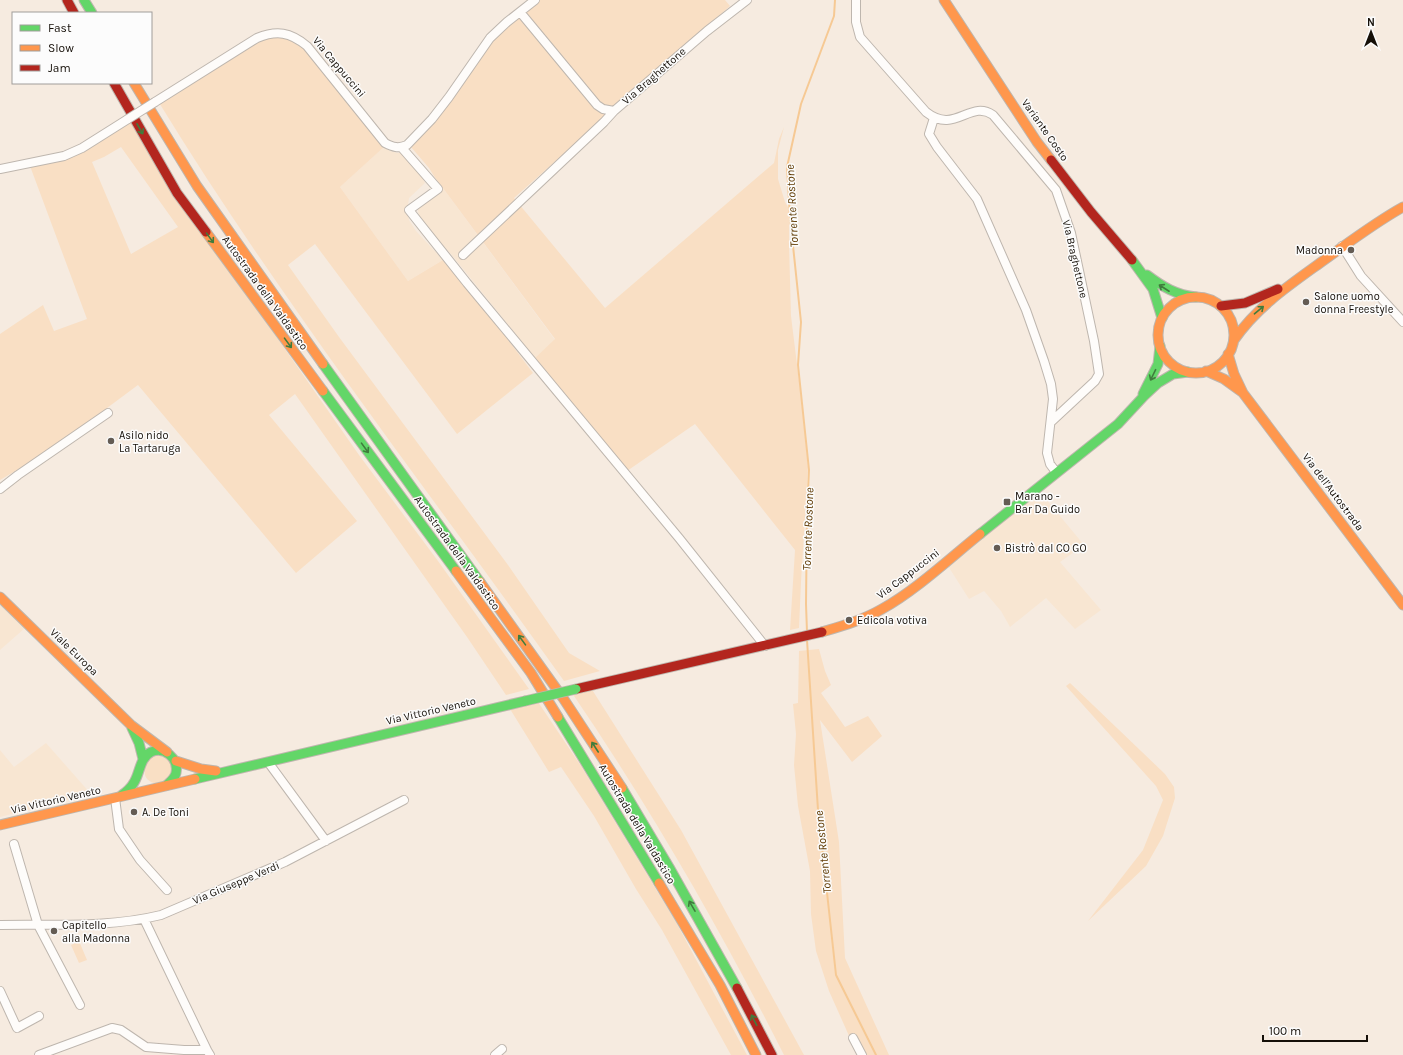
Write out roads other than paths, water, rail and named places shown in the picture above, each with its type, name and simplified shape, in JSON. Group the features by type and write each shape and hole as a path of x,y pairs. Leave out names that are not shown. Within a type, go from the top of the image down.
{"main road":[{"path":"67,0 73,12"},
{"path":"84,0 91,12"},
{"name":"Variante Costo","path":"944,0 1036,142 1091,212 1138,267"},
{"name":"Autostrada della Valdastico","path":"115,84 177,193 531,674 615,809 720,985 756,1055"},
{"name":"Autostrada della Valdastico","path":"135,84 197,186 227,230 563,698 634,807 726,967 772,1055"},
{"path":"1196,297 1186,298 1168,309 1162,318 1158,336 1160,346 1166,358 1171,363 1188,372 1206,371 1215,368 1228,354 1241,328 1252,316 1293,281 1367,228 1403,207"},
{"path":"1138,267 1169,291 1177,294 1205,298 1221,306 1228,314 1232,323 1234,340"},
{"path":"1138,267 1153,289 1162,318"},
{"path":"1221,306 1249,303 1293,281"},
{"name":"Via Cappuccini","path":"1139,402 1158,364 1160,346"},
{"path":"1228,354 1234,374 1243,393"},
{"path":"1206,371 1224,379 1243,393"},
{"name":"Via Cappuccini","path":"643,673 809,636 851,623 882,609 914,587 1056,472 1118,424 1139,402 1165,379 1174,374 1188,372"},
{"name":"Via dell'Autostrada","path":"1243,393 1403,605"},
{"name":"Viale Europa","path":"0,597 131,725 167,752"},
{"name":"Via Vittorio Veneto","path":"0,825 643,673"},
{"name":"Viale Europa","path":"131,725 139,743 142,764"},
{"path":"167,752 151,752 142,764 143,779 147,784 162,787 174,780 177,766 176,761"},
{"name":"Via Vittorio Veneto","path":"167,752 176,761 191,767 207,771 225,772"},
{"name":"Via Vittorio Veneto","path":"117,798 134,786 142,764"}],"street":[{"path":"535,0 507,22 490,38 432,119 407,145 402,148 438,189 409,210 467,283 679,538 765,646"},
{"name":"Via Braghettone","path":"520,12 597,105 602,109 614,111 707,31 747,0"},
{"path":"856,0 856,22 860,37 926,112 934,118 929,134 937,147 977,199 1026,310 1051,384 1053,399 1052,420 1047,453 1050,464 1056,472"},
{"name":"Via Cappuccini","path":"0,169 64,156 82,148 257,38 268,34 279,33 289,34 307,46 385,143 392,147 402,148"},
{"name":"Via Braghettone","path":"934,118 944,121 979,110 986,111 993,115 1056,190 1071,233 1094,341 1099,374 1095,381 1052,420"},
{"path":"463,255 614,111"},
{"path":"1342,246 1361,276 1403,322"},
{"path":"0,489 108,413"},
{"path":"268,762 326,841"},
{"path":"117,798 119,829 140,860 166,890"},
{"name":"Via Giuseppe Verdi","path":"0,925 92,925 144,919 161,915 285,862 404,800"},
{"path":"14,844 38,925 80,1005"},
{"path":"144,919 209,1052"},
{"path":"0,992 17,1028 39,1016"},
{"path":"39,1055 112,1028 121,1030 146,1047 209,1052"},
{"path":"853,1038 862,1055"},
{"path":"495,1055 502,1049"}],"waterway":[{"name":"Torrente Rostone","path":"807,632 807,512 809,470 798,365 801,322 790,217 787,167 801,104 834,16 835,0"},
{"name":"Torrente Rostone","path":"807,640 818,810 836,975 876,1055"}],"place":[{"name":"Madonna","path":"1351,250"},
{"name":"Salone uomo donna Freestyle","path":"1306,302"},
{"name":"Asilo nido La Tartaruga","path":"111,441"},
{"name":"Marano - Bar Da Guido","path":"1007,502"},
{"name":"Bistrò dal CO GO","path":"997,548"},
{"name":"Edicola votiva","path":"849,620"},
{"name":"A. De Toni","path":"134,812"},
{"name":"Capitello alla Madonna","path":"54,931"}]}
